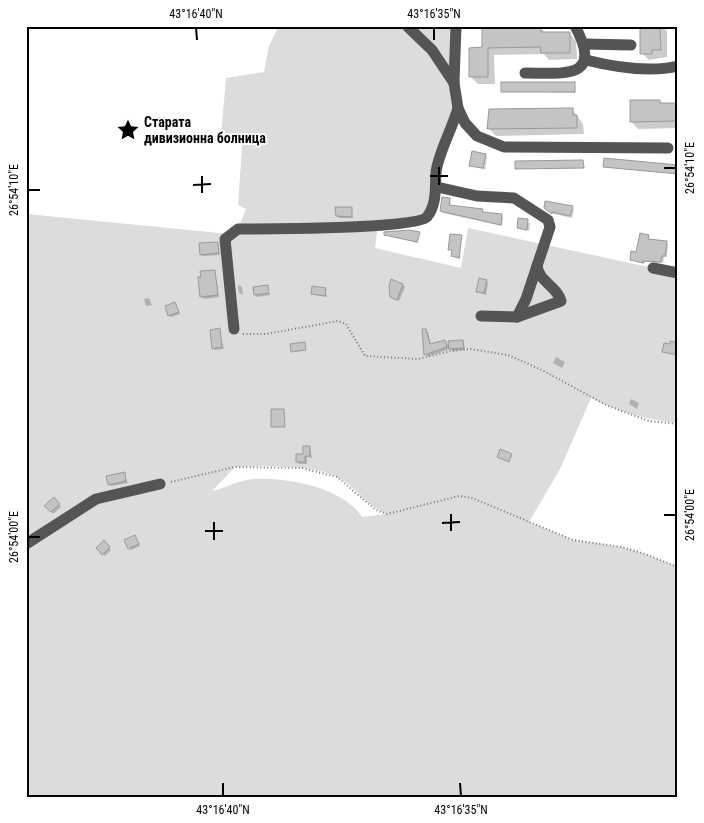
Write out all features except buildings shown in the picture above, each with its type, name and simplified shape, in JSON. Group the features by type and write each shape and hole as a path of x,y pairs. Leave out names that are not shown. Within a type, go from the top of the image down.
{"street":[{"path":"407,26 432,50 454,83"},
{"path":"456,26 454,83 458,108 465,123 477,136 504,147 668,148"},
{"path":"524,73 571,72 580,67 586,60 584,44 575,26"},
{"path":"584,44 631,45"},
{"path":"586,60 631,68 661,69 678,66"},
{"path":"234,329 225,239 229,234 238,229 292,229 416,222 425,219 430,211 437,186 436,173 439,161 453,129 458,108"},
{"path":"437,186 477,196 514,198 548,220 550,227 526,299 517,317"},
{"path":"481,316 517,317 561,301 558,292 540,277 537,266"},
{"path":"653,268 678,272"},
{"path":"26,544 96,499 160,484"}],"path":[{"path":"234,329 243,334 266,334 338,320 346,324 365,356 418,359 471,349 508,355 542,370 608,406 649,421 678,424"},
{"path":"160,484 234,467 302,468 337,477 376,510 387,514 459,496 466,497 574,540 622,548 678,567"}],"shaded area":[{"path":"279,26 456,26 458,108 425,219 378,224 375,248 461,268 468,228 653,268 678,271 678,423 633,415 591,398 560,469 529,522 573,540 622,547 678,567 678,797 26,797 27,214 229,234 238,229 246,209 238,205 243,134 221,135 226,78 264,72 269,46","holes":["261,466 310,469 328,473 349,485 372,506 386,514 362,517 342,498 328,491 297,482 253,479 237,482 212,491 235,467"]}],"place":[{"name":"Старата дивизионна болница","path":"128,130"}]}
